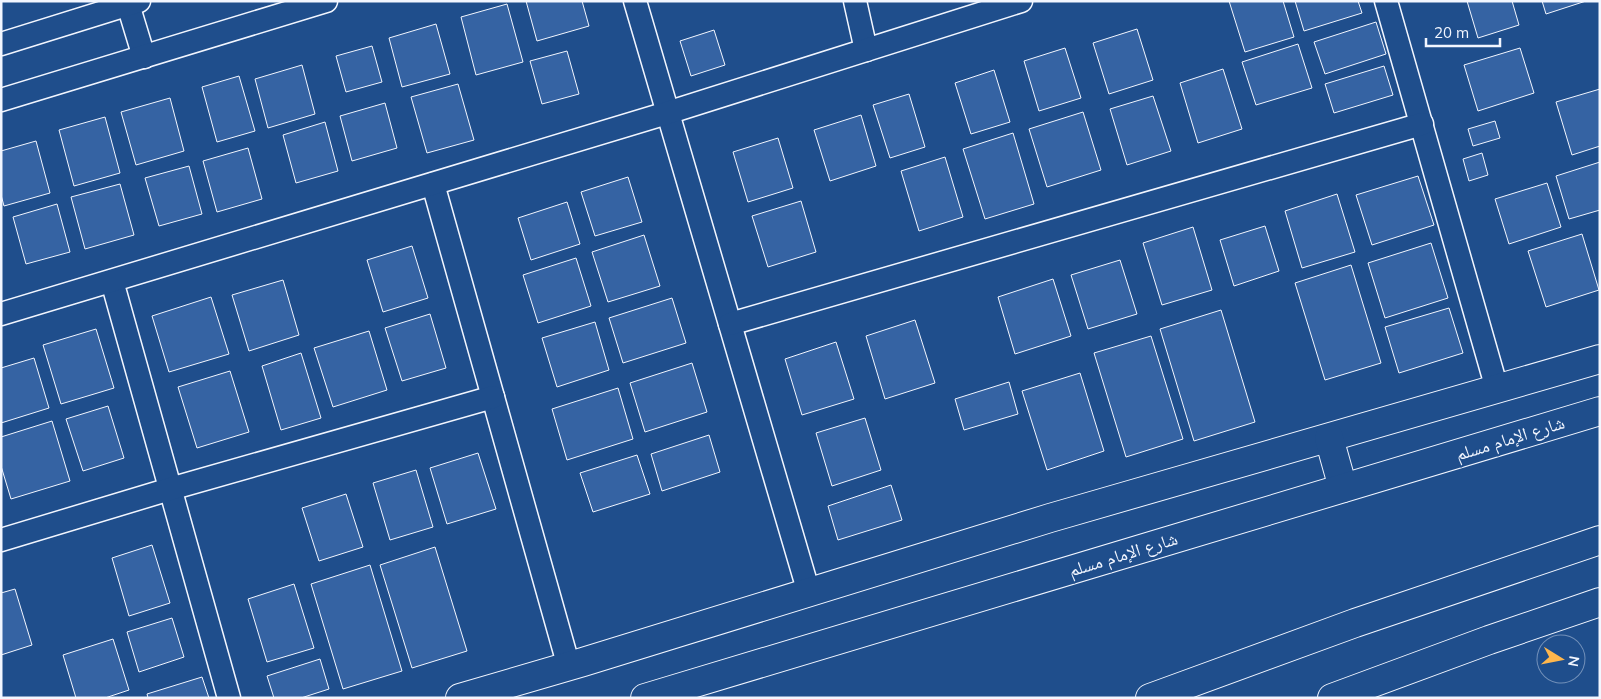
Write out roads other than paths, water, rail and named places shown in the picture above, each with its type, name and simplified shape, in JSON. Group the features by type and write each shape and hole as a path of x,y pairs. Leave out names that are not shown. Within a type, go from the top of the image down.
{"main road":[{"path":"460,698 569,667 1050,518 1600,359"},
{"name":"شارع الإمام مسلم","path":"646,698 1600,411"},
{"path":"1329,438 1343,488"},
{"path":"1150,698 1355,623 1600,540"},
{"path":"1332,698 1489,640 1600,602"}],"street":[{"path":"1,100 326,1"},
{"path":"634,1 809,593"},
{"path":"854,1 866,50"},
{"path":"1,314 668,113 1021,1"},
{"path":"1386,1 1497,389"},
{"path":"1,44 131,2 144,57"},
{"path":"730,324 1422,124"},
{"path":"433,184 569,667"},
{"path":"112,281 229,698"},
{"path":"1,540 170,489 493,397"}]}
